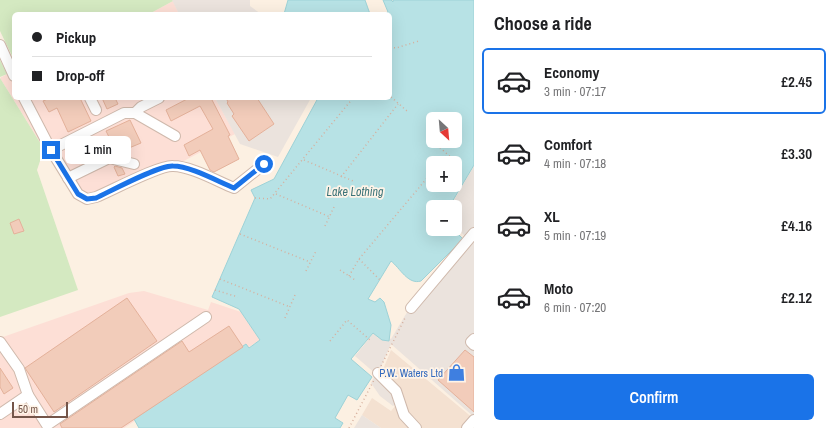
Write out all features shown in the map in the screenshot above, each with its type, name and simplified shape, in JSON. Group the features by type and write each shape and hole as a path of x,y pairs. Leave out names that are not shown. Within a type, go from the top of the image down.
{"street":[{"path":"1,46 12,71"},
{"path":"25,100 51,150 78,194 87,199 96,198 159,169 172,166 184,168 234,188 264,164"},
{"path":"91,100 96,110"},
{"path":"135,113 141,107 155,100"},
{"path":"51,150 124,113 135,113 175,136"},
{"path":"68,178 109,158 134,164"},
{"path":"411,308 474,233"},
{"path":"0,342 19,369 28,395 47,425 206,317"},
{"path":"474,339 471,342 474,345"},
{"path":"378,372 396,391 404,415 416,428"},
{"path":"0,414 28,395"},
{"path":"467,428 474,420"}],"path":[{"path":"392,47 396,48 419,41"},
{"path":"392,98 407,111"},
{"path":"255,198 270,199 276,193 351,100"},
{"path":"342,177 398,104"},
{"path":"440,148 448,154"},
{"path":"304,160 352,182"},
{"path":"349,276 359,259 426,179"},
{"path":"276,193 330,217"},
{"path":"325,226 334,207"},
{"path":"240,234 310,262"},
{"path":"306,272 316,251"},
{"path":"359,259 380,280"},
{"path":"340,270 355,280"},
{"path":"220,279 290,307"},
{"path":"215,290 238,297"},
{"path":"285,318 295,295"},
{"path":"330,341 347,320 370,340"}],"shaded area":[{"path":"172,0 250,0 250,6 258,12 178,12"},
{"path":"173,1 178,12 153,12"},
{"path":"12,71 12,97 0,78"},
{"path":"14,100 216,100 235,134 180,163 83,202 44,149"},
{"path":"216,100 310,100 278,157 240,144"},
{"path":"474,166 474,417 391,344 380,369 400,399 393,406 380,396 371,383 376,374 355,356 376,330 391,339 412,304 424,290 428,279 464,238 462,233 462,200 454,200 459,192 462,192 462,186"},
{"path":"144,291 208,310 211,302 241,312 260,340 124,428 0,428 0,338 129,293"},
{"path":"391,350 474,419 474,428 381,428 362,415 372,398 391,411 403,397 380,377"},
{"path":"362,415 381,428 354,428"}],"green space":[{"path":"0,0 173,1 153,12 12,12 12,56 0,31"},
{"path":"0,60 7,74 0,77"},
{"path":"0,78 12,97 12,100 14,100 44,149 37,170 78,290 0,317"}],"water":[{"path":"288,0 365,0 369,12 285,12"},
{"name":"Lake Lothing","path":"383,0 391,0 393,2 393,0 474,0 474,165 462,185 462,156 426,156 426,192 458,192 453,200 426,200 426,236 460,236 463,239 421,281 412,281 391,261 368,299 375,302 380,298 384,302 391,325 389,341 382,340 373,333 351,359 372,377 357,400 348,395 335,418 343,423 340,428 139,428 134,419 246,344 249,348 260,340 239,309 212,297 255,198 251,190 274,179 317,100 392,100 392,12 388,12"}],"building":[{"path":"81,100 91,121 68,132 57,108 49,112 43,101"},
{"path":"103,100 116,100 118,104 107,109"},
{"path":"185,100 212,100 230,135 228,136 239,159 214,172 210,170 200,150 189,156 184,145 213,129 200,106 171,121 166,110"},
{"path":"227,100 258,100 274,124 249,141 232,116 234,114 227,103"},
{"path":"130,120 141,143 117,153 106,131"},
{"path":"114,167 122,168 125,174 118,176"},
{"path":"19,219 24,231 14,234 10,223"},
{"path":"127,298 157,341 54,412 25,368"},
{"path":"229,326 243,347 121,428 62,428 60,424 182,341 189,352"},
{"path":"465,350 474,357 474,412 438,380"},
{"path":"0,368 13,388 4,394 0,387"}],"place":[{"name":"P.W. Waters Ltd","path":"456,373"}],"route":[{"path":"51,150 78,194 87,199 96,198 159,169 172,166 184,168 234,188 264,164"}]}
